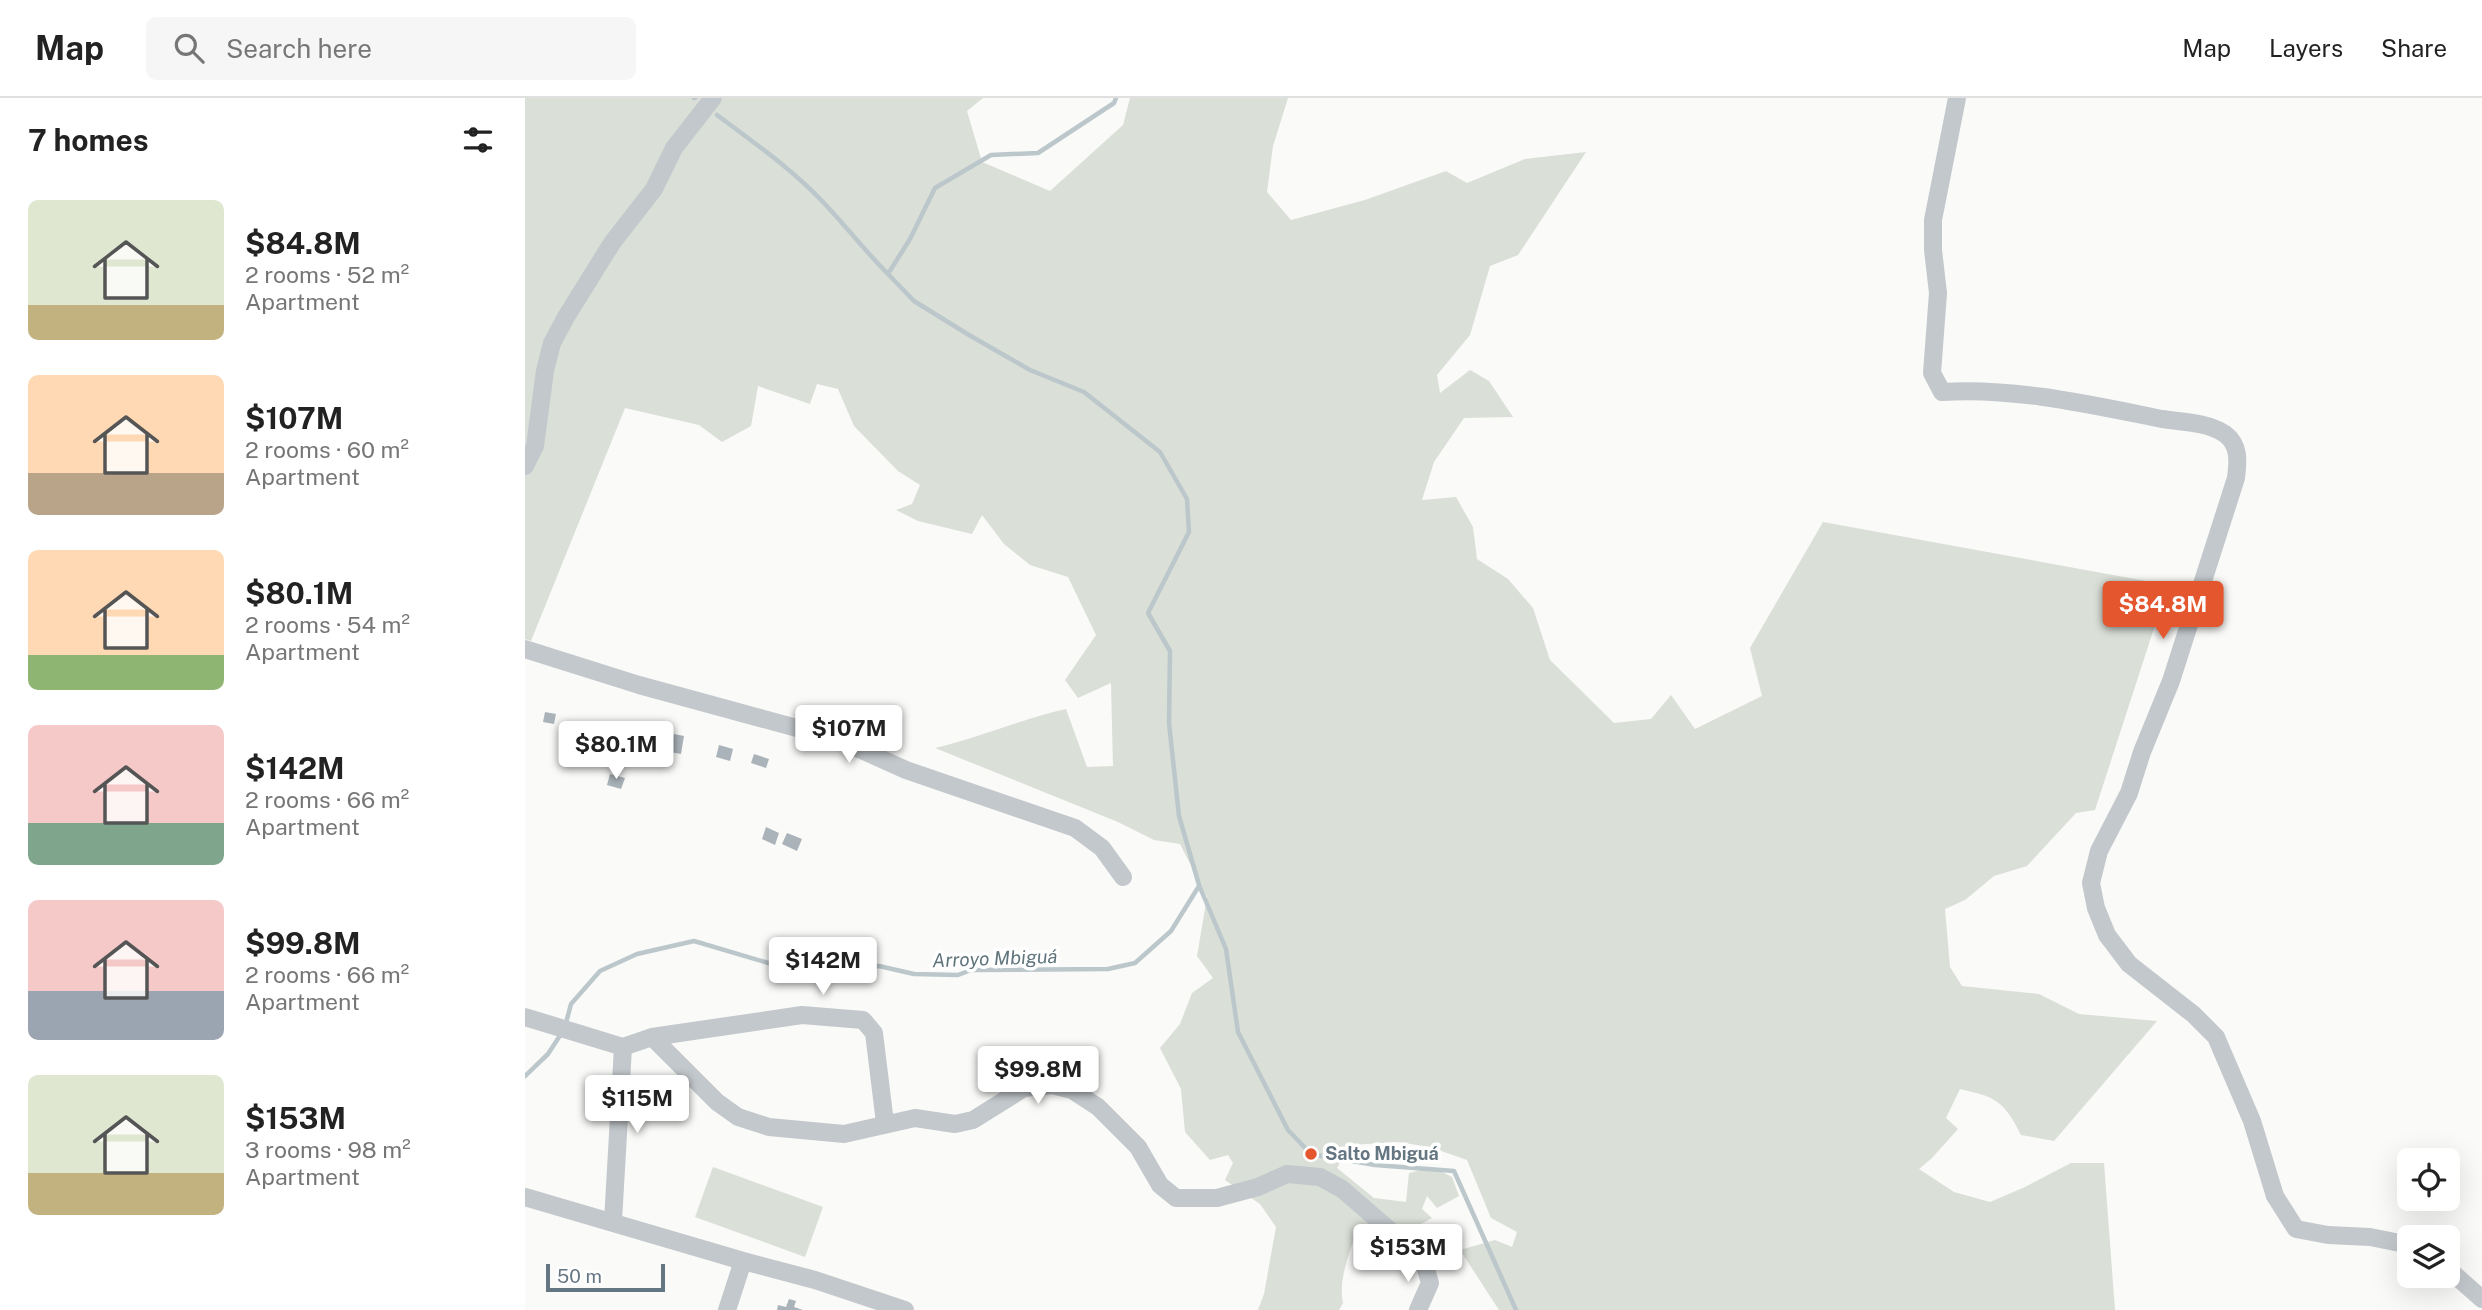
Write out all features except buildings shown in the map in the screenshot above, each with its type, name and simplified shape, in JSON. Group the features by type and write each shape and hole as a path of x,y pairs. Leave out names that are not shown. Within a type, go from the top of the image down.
{"street":[{"path":"525,466 535,446 540,397 552,343 612,243 654,189 674,148 713,98"},
{"path":"1957,98 1933,220 1938,293 1932,373 1942,392 1972,390 2059,400 2199,424 2225,435 2239,455 2236,478 2171,681 2142,752 2129,793 2099,851 2091,883 2096,908 2107,935 2129,964 2193,1014 2216,1037 2252,1121 2275,1196 2296,1229 2397,1242"},
{"path":"525,649 639,685 838,739 906,770 1076,828 1102,848 1123,877"},
{"path":"525,1017 623,1047 652,1037 802,1015 863,1020 874,1033 885,1123"},
{"path":"652,1037 717,1102 739,1117 769,1127 844,1134 915,1118 955,1124 973,1120 1024,1088 1052,1084 1072,1090 1098,1107 1138,1147 1160,1185 1176,1198 1217,1198 1258,1188 1287,1174 1320,1177 1342,1189 1423,1259 1430,1283 1418,1310"},
{"path":"613,1221 623,1047"},
{"path":"525,1197 815,1280 905,1310"},
{"path":"727,1310 743,1261"},
{"path":"2460,1280 2482,1299"}],"shaded area":[{"path":"525,98 983,98 967,111 982,162 1050,191 1123,125 1130,98 1288,98 1273,146 1267,192 1291,220 1365,200 1446,171 1467,183 1525,159 1586,152 1518,255 1490,266 1470,335 1437,375 1440,393 1470,370 1489,381 1513,417 1464,418 1434,462 1422,500 1456,497 1473,527 1477,559 1508,579 1533,608 1550,660 1614,723 1651,719 1671,695 1695,729 1762,696 1750,648 1823,522 2168,585 2095,810 2076,813 2027,866 1994,876 1965,900 1945,909 1950,967 1962,986 2039,994 2079,1014 2157,1021 2054,1141 2021,1135 1998,1102 1960,1089 1946,1118 1958,1129 1919,1169 1954,1192 1990,1202 2071,1163 2104,1163 2115,1310 1499,1310 1460,1250 1495,1240 1512,1247 1517,1232 1491,1218 1467,1160 1430,1147 1398,1142 1351,1145 1337,1168 1374,1198 1406,1202 1409,1173 1432,1167 1452,1177 1459,1196 1437,1208 1427,1196 1422,1209 1432,1218 1408,1231 1393,1232 1384,1244 1374,1232 1356,1233 1345,1268 1343,1303 1339,1310 1258,1310 1264,1294 1276,1227 1260,1204 1225,1180 1233,1163 1228,1155 1210,1160 1185,1132 1181,1089 1160,1048 1180,1024 1192,993 1213,978 1197,956 1207,897 1180,844 1154,840 1118,822 935,748 1066,709 1087,767 1113,766 1111,683 1078,698 1065,680 1096,635 1068,577 1030,565 1004,544 982,515 972,534 918,521 896,510 912,504 920,485 898,471 854,426 838,389 817,384 810,404 758,386 751,426 722,442 699,425 625,408 531,641 525,639"},
{"path":"713,1167 823,1207 805,1257 695,1217"}],"waterway":[{"path":"1116,98 1114,103 1038,153 991,155 935,188 910,239 888,274 914,301 969,335 1030,370 1084,392 1160,452 1187,499 1189,532 1148,613 1170,651 1169,723 1179,816 1199,885 1226,949 1238,1032 1288,1130 1311,1154 1375,1165 1454,1171 1516,1310"},
{"path":"717,115 772,156 810,189 888,274"},
{"name":"Arroyo Mbiguá","path":"566,1023 571,1004 600,971 637,954 694,941 785,968 879,966 914,974 958,975 971,970 1108,969 1135,963 1171,931 1199,886"},
{"name":"Arroyo Mbiguá","path":"525,1076 548,1054 561,1034"}],"place":[{"name":"Salto Mbiguá","path":"1311,1154"}]}
